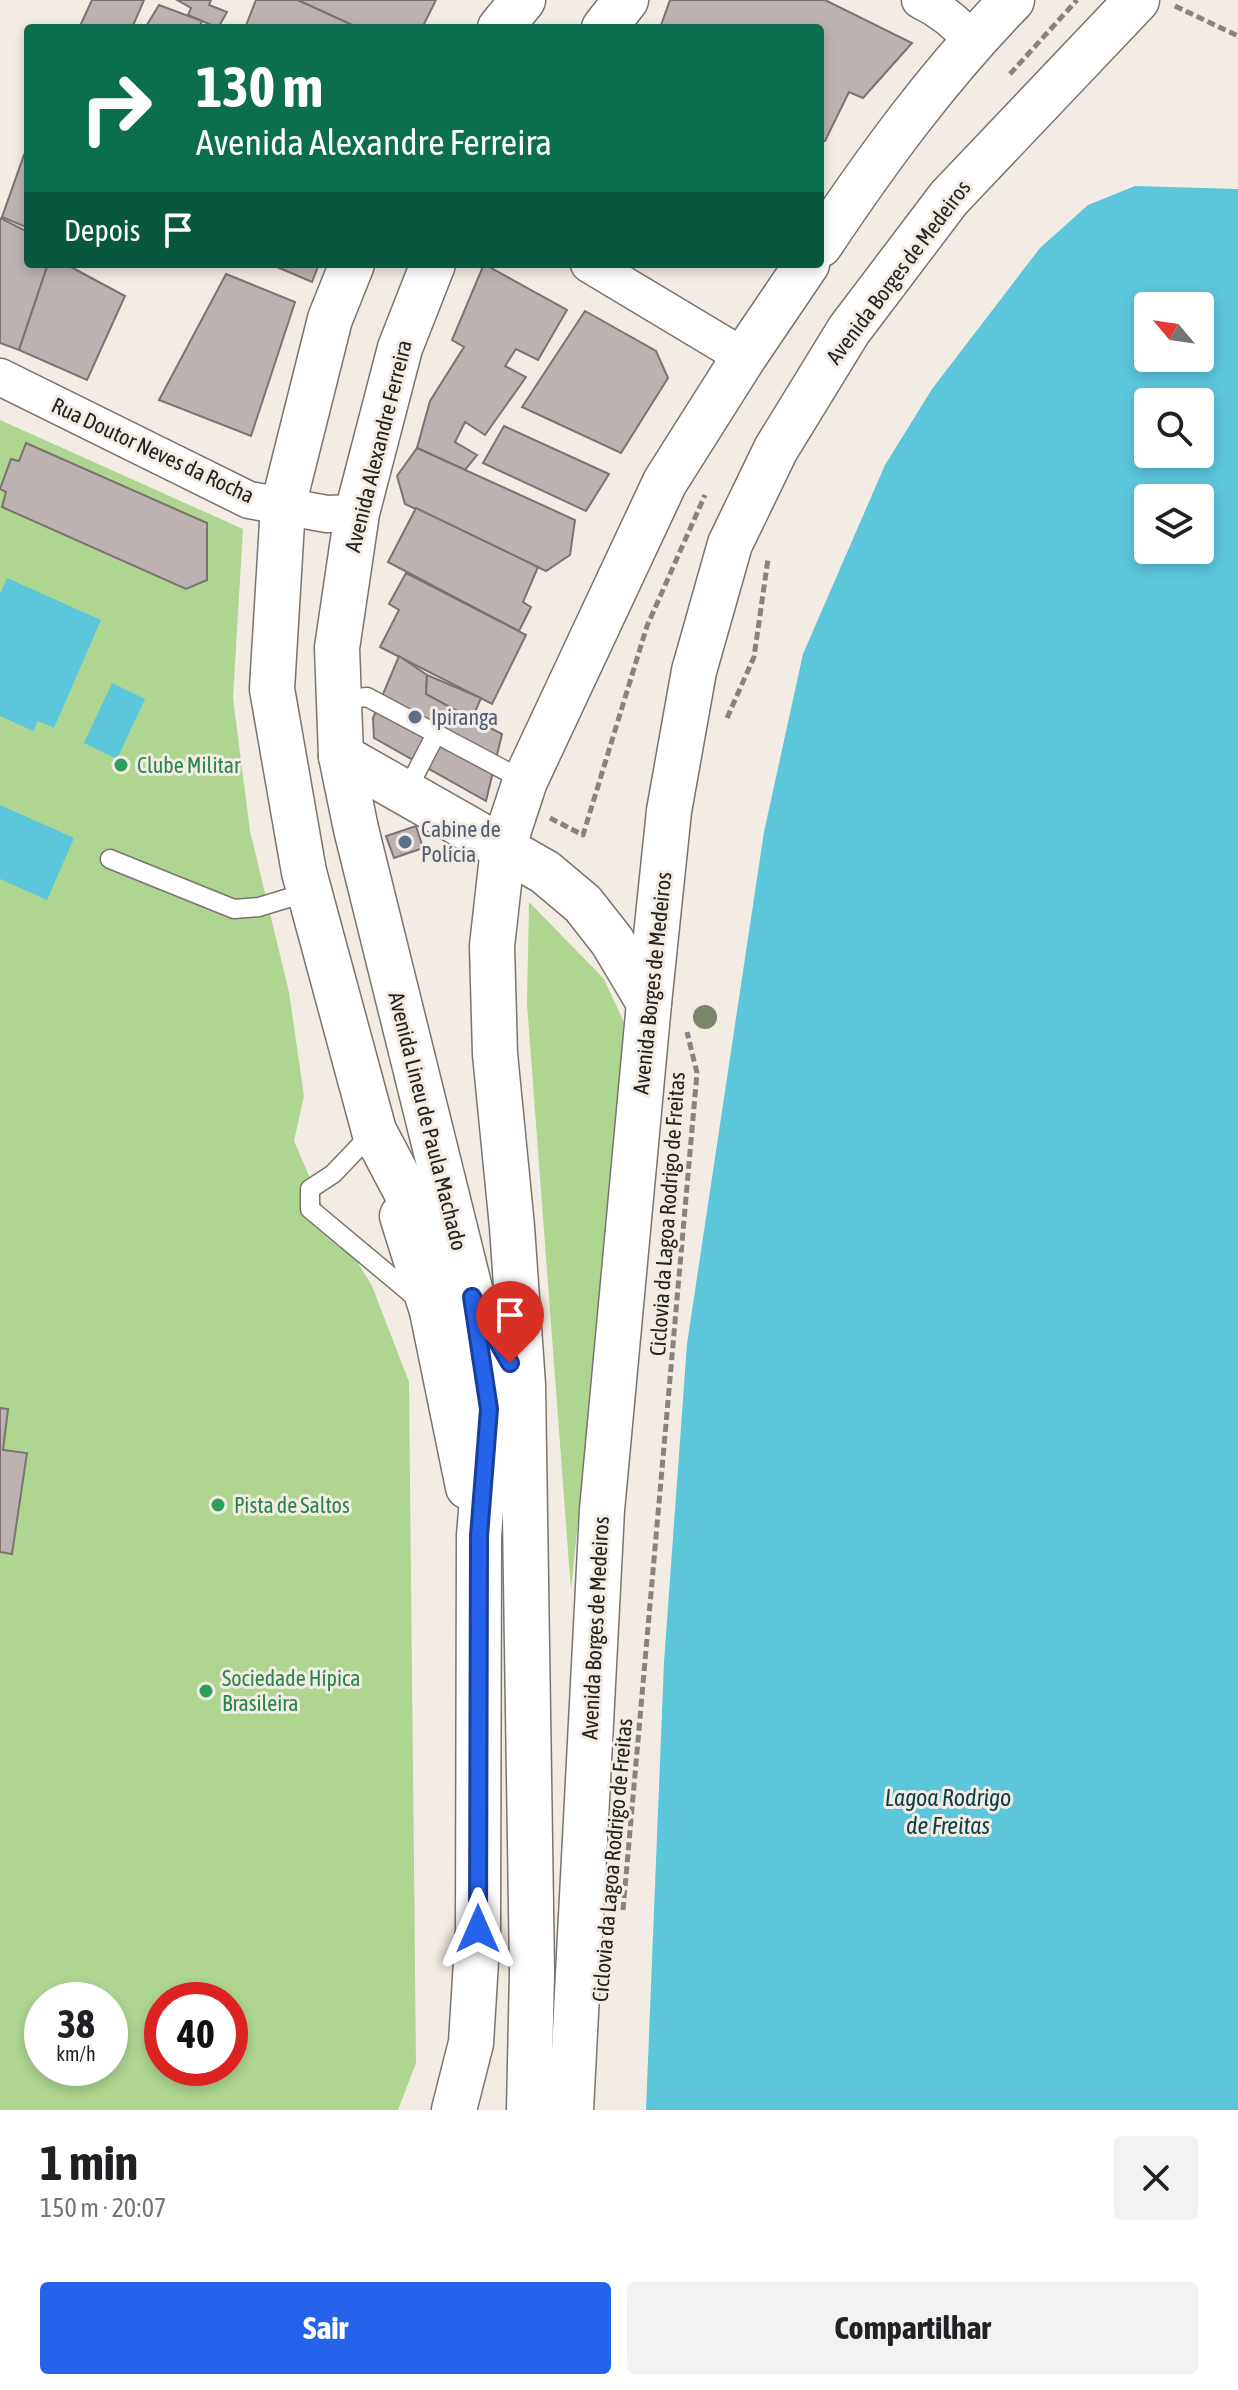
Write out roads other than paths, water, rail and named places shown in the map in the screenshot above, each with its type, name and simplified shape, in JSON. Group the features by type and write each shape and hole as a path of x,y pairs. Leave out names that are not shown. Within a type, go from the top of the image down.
{"main road":[{"path":"503,24 523,0"},
{"path":"607,24 626,0"},
{"path":"824,239 880,157 972,41 1012,0"},
{"name":"Avenida Borges de Medeiros","path":"571,2110 602,1510 669,811 694,671 730,544 776,449 849,330 949,198 1160,7"},
{"path":"350,268 330,319 283,506 272,689 308,892 374,1131 414,1207 452,1304 523,1385"},
{"name":"Avenida Alexandre Ferreira","path":"341,756 337,648 357,513 400,348 431,268"},
{"path":"529,2110 532,1972 523,1385 495,1054 492,946 503,848 525,781 665,482 804,268"},
{"path":"341,756 545,872 583,904 612,941 649,1003"},
{"name":"Avenida Lineu de Paula Machado","path":"341,756 452,1304 489,1409 479,1536 478,1929 471,2043 454,2110"}],"street":[{"path":"920,0 957,23 972,41"},
{"path":"596,268 744,357"},
{"name":"Rua Doutor Neves da Rocha","path":"0,377 249,500 327,514 357,513"}],"lane":[{"path":"339,705 367,697 525,781"},
{"path":"406,792 436,734"},
{"path":"110,859 234,909 259,907 308,892"},
{"path":"374,1131 333,1174 310,1189 310,1209 452,1304"}],"water":[{"name":"Lagoa Rodrigo de Freitas","path":"1135,186 1238,189 1238,2110 646,2110 664,1662 687,1344 764,832 803,654 885,465 932,389 1040,248 1088,205"},
{"path":"7,578 101,620 54,728 38,721 33,731 0,716 0,594"},
{"path":"112,683 145,699 117,759 84,743"},
{"path":"0,805 74,838 47,900 0,879"}],"place":[{"name":"Ipiranga","path":"415,717"},
{"name":"Clube Militar","path":"121,765"},
{"name":"Cabine de Polícia","path":"405,842"},
{"name":"Pista de Saltos","path":"218,1505"},
{"name":"Sociedade Hípica Brasileira","path":"206,1691"}]}
